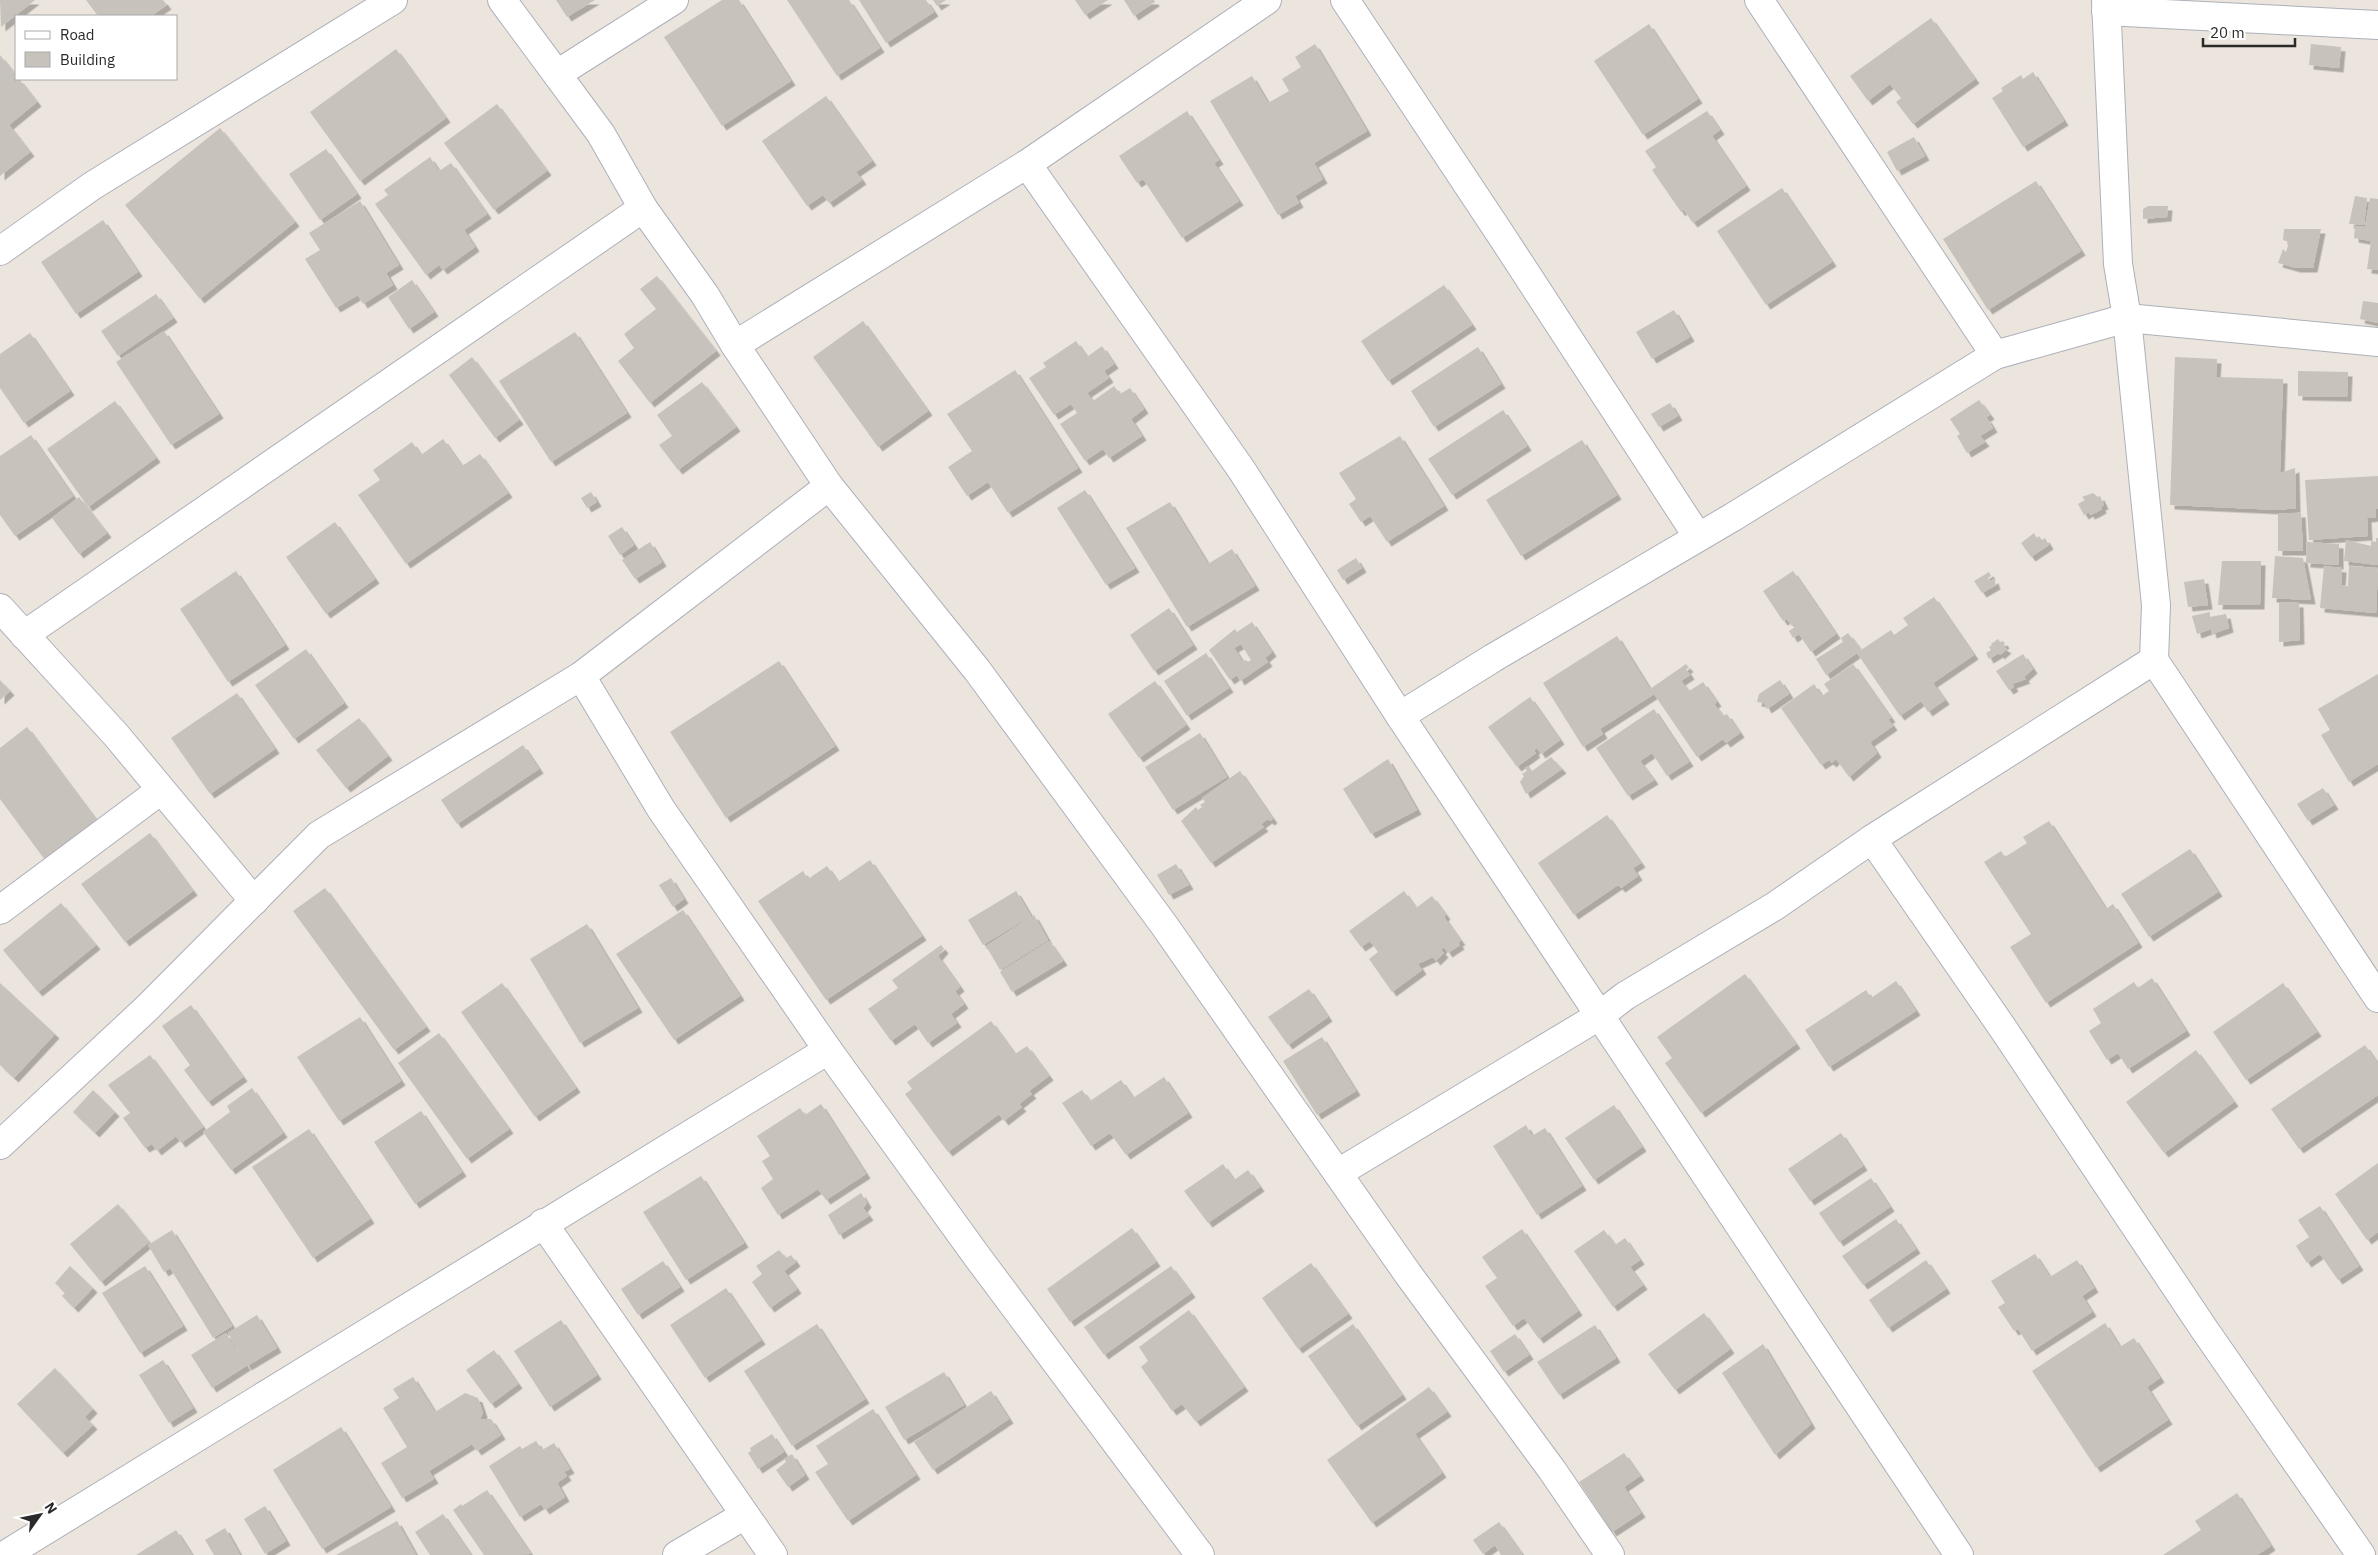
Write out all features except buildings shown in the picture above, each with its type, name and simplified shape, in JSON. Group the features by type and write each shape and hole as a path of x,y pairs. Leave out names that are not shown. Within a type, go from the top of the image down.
{"street":[{"path":"0,251 92,186 393,0"},
{"path":"502,0 601,134 643,208 705,295 735,345 829,486 977,670 1164,925 1408,1274 1552,1470 1610,1555"},
{"path":"556,74 674,0"},
{"path":"735,345 1026,164 1267,0"},
{"path":"1345,0 1502,235 1698,537"},
{"path":"1759,0 1995,355"},
{"path":"2378,25 2106,5 2118,264 2127,318 2156,605 2154,660 2378,998"},
{"path":"1026,164 1241,469 1400,716 1959,1555"},
{"path":"24,635 643,208"},
{"path":"1400,716 1493,658 1698,537 1995,355 2127,318 2378,342"},
{"path":"0,1145 146,1010 319,835 581,676 829,486"},
{"path":"0,608 116,735 254,901"},
{"path":"1338,1173 1599,1016 1625,996 1775,906 1872,839 2154,660"},
{"path":"581,676 661,809 828,1050 976,1254 1200,1555"},
{"path":"0,910 153,796"},
{"path":"1872,839 2002,1027 2204,1329 2362,1555"},
{"path":"5,1555 265,1398 543,1224 828,1050"},
{"path":"543,1224 773,1555"},
{"path":"677,1555 745,1515"}]}
